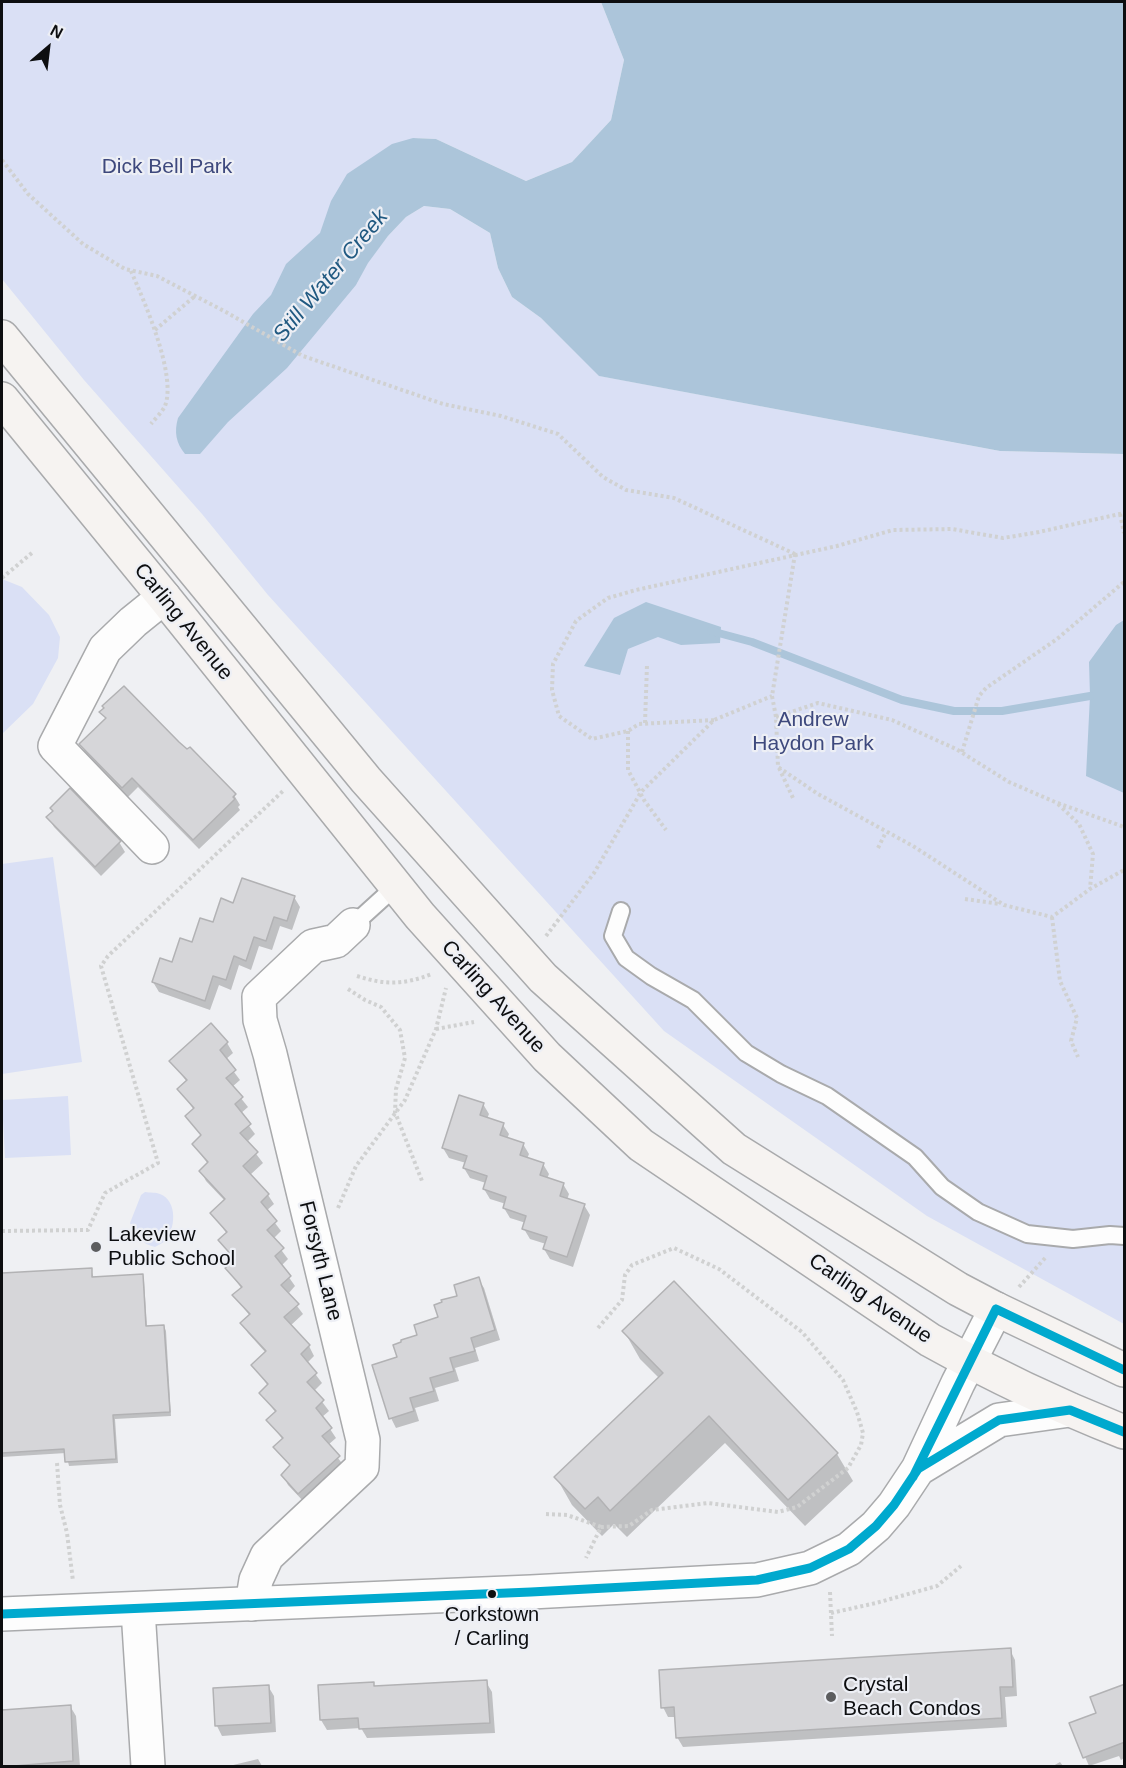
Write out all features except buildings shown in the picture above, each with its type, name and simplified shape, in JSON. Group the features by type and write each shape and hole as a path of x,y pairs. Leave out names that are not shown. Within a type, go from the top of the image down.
{"main road":[{"name":"Carling Avenue","path":"2,337 366,780 543,978 734,1149 958,1289 1008,1293 1125,1370"},
{"name":"Carling Avenue","path":"2,399 420,916 547,1057 641,1145 930,1340 1070,1410 1125,1432"}],"street":[{"path":"152,847 55,746 105,649 164,597"},
{"name":"Forsyth Lane","path":"252,1604 256,1580 267,1556 362,1467 363,1440 260,1020 259,997 313,946 336,941 353,925"},
{"path":"2,1614 138,1610 757,1580 783,1576 810,1568 849,1549 876,1526 894,1505 918,1469 969,1361 1008,1293"},
{"path":"918,1469 999,1420 1070,1410"},
{"path":"138,1610 148,1767"}],"lane":[{"path":"353,925 396,886"},
{"path":"621,911 613,936 626,958 651,976 693,1000 746,1053 781,1074 827,1096 915,1157 942,1187 978,1212 1027,1234 1073,1239 1110,1235 1125,1236"}],"path":[{"path":"2,160 28,194 83,244 130,271 157,276 303,356 443,404 501,416 558,434 603,477 626,490 674,498 795,554"},
{"path":"130,271 155,330 167,379 165,405 151,424"},
{"path":"155,330 195,296"},
{"path":"772,696 714,720 645,723 628,731 592,738 559,716 552,690 553,664 576,621 608,598 666,582 837,546 893,530 952,529 1003,538 1122,514 1125,533"},
{"path":"2,578 33,552"},
{"path":"793,798 778,767 776,717 772,696 795,554"},
{"path":"962,752 980,696 987,688 1058,639 1125,582"},
{"path":"645,723 647,665"},
{"path":"776,717 818,703 892,720 962,752 1009,782 1055,802 1125,827"},
{"path":"543,940 594,873 641,792 714,720"},
{"path":"628,731 628,770 644,800 666,830"},
{"path":"778,767 818,794 913,846 1004,905"},
{"path":"2,1232 88,1230 105,1192 158,1164 101,966 108,956 290,785"},
{"path":"1055,802 1080,824 1094,854 1090,889"},
{"path":"878,848 886,832"},
{"path":"1052,917 1090,889 1125,870"},
{"path":"965,899 1004,905 1052,917"},
{"path":"1052,917 1060,981 1077,1018 1071,1041 1078,1057"},
{"path":"357,976 379,983 395,983 419,979 441,970"},
{"path":"318,1252 328,1234 356,1166 405,1100 436,1029 445,989 451,980"},
{"path":"348,989 381,1007 400,1030 405,1058 396,1089 395,1112 422,1181"},
{"path":"436,1029 479,1022"},
{"path":"1008,1293 1064,1238"},
{"path":"546,1514 567,1515 601,1527 629,1526 652,1510 708,1503 778,1512 797,1507 848,1468 861,1446 863,1433 858,1412 843,1380 802,1332 719,1269 692,1255 674,1248 632,1264 625,1275 622,1300 598,1328"},
{"path":"1008,1293 1029,1293"},
{"path":"57,1463 60,1505 67,1533 73,1584"},
{"path":"584,1563 601,1527"},
{"path":"829,1559 832,1636"},
{"path":"831,1612 876,1603 937,1586 962,1566"}],"green space":[{"name":"Andrew Haydon Park","path":"2,2 601,2 624,60 611,120 572,162 526,181 436,139 413,138 356,285 367,263 406,217 424,206 450,209 490,233 498,268 512,297 541,318 600,376 1000,451 1124,454 1124,1324 927,1216 664,1031 268,595 202,514 84,380 2,279"},
{"path":"2,579 22,587 49,615 60,637 58,658 33,704 2,734"},
{"path":"53,857 82,1062 2,1074 2,864"},
{"path":"68,1096 71,1155 5,1158 2,1100"},
{"path":"145,1192 158,1193 166,1198 172,1209 173,1223 168,1237 155,1247 139,1238 130,1223 141,1195"}],"water":[{"name":"Still Water Creek","path":"601,2 1124,2 1124,454 1000,451 599,376 541,318 512,297 498,268 490,233 450,209 424,206 406,217 388,236 368,263 356,285 287,368 228,422 200,454 185,454 177,437 178,418 253,314 271,295 286,264 320,233 331,201 347,174 392,144 413,138 436,139 526,181 572,162 611,120 624,60"},
{"path":"646,602 721,627 720,643 681,645 658,637 628,649 620,675 584,666 614,618"},
{"path":"1124,620 1124,793 1086,776 1090,696 1089,662 1116,625"}],"waterway":[{"path":"711,631 752,642 902,700 954,711 1002,711 1090,696"}],"transit line":[{"path":"996,1309 1124,1370"},
{"path":"913,1477 996,1309"},
{"path":"2,1614 531,1592 757,1580 810,1568 849,1549 876,1526 894,1505 918,1469 999,1420 1070,1410 1124,1432"}],"place":[{"name":"Lakeview Public School","path":"96,1247"},
{"name":"Corkstown / Carling","path":"492,1594"},
{"name":"Crystal Beach Condos","path":"831,1697"}],"park label":[{"name":"Dick Bell Park","path":"167,167"}]}
